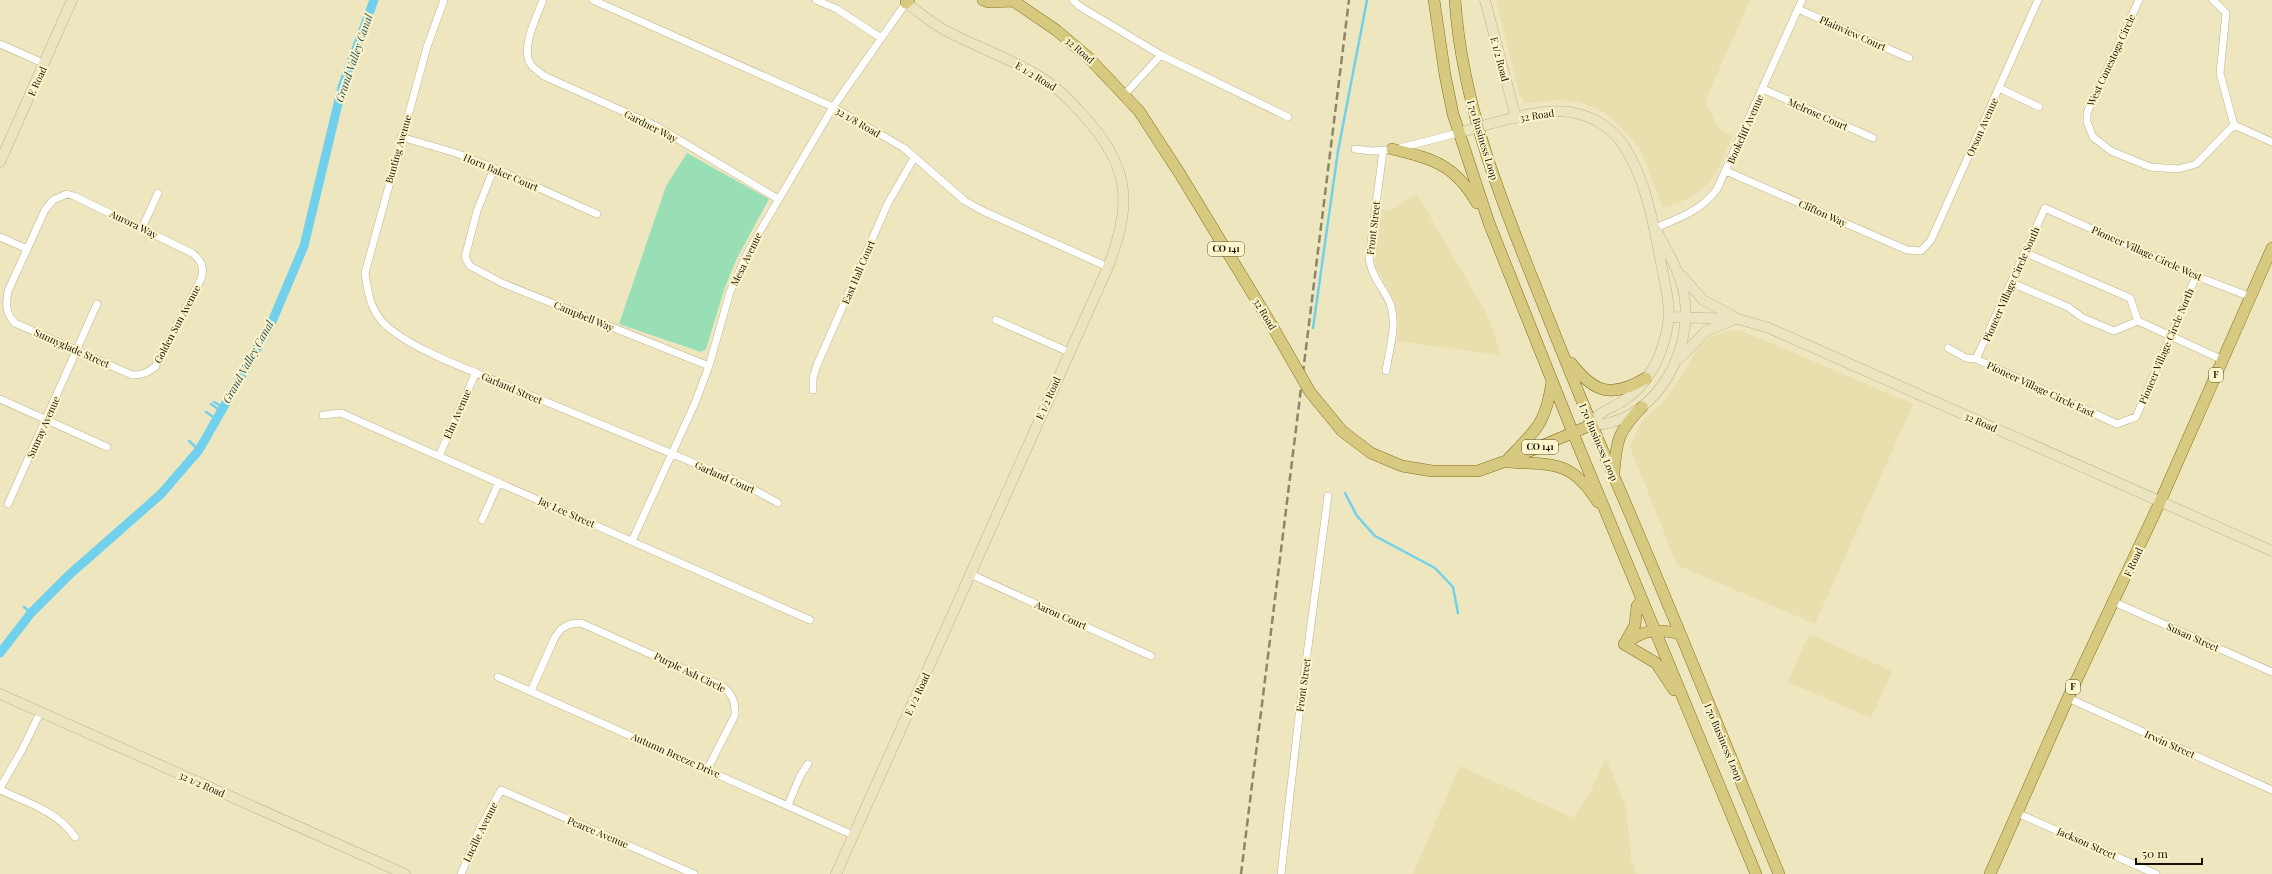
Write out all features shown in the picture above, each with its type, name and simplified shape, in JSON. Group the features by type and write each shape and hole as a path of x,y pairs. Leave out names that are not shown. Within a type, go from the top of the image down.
{"main road":[{"path":"983,0 988,2 1014,0"},
{"name":"32 Road","path":"1014,0 1079,48 1125,94 1165,149 1271,324 1310,392 1342,431 1371,453 1387,460 1416,469 1478,471 1506,461 1591,425"},
{"name":"I 70 Business Loop","path":"1434,0 1445,75 1458,132 1489,223 1573,433 1613,526 1642,600 1756,874"},
{"name":"I 70 Business Loop","path":"1455,0 1462,59 1477,128 1512,229 1591,425 1614,475 1678,633 1779,874"},
{"path":"1387,150 1432,160 1450,169 1471,193 1489,223"},
{"name":"F Road","path":"1990,874 2068,698 2160,502 2272,248"},
{"path":"1558,342 1580,376 1598,388 1610,391 1620,390 1646,378"},
{"path":"1506,461 1541,423 1548,406 1552,380"},
{"path":"1614,475 1618,438 1625,424 1642,407"},
{"path":"1506,461 1554,464 1570,470 1583,482 1613,526"},
{"path":"1624,644 1635,625 1637,606 1642,600"},
{"path":"1624,644 1646,631 1655,629 1678,633"},
{"path":"1624,644 1649,658 1662,669 1701,740"},
{"path":"1746,852 1751,874"}],"street":[{"name":"E Road","path":"0,162 72,0"},
{"name":"Bunting Avenue","path":"369,300 365,273 401,137 427,48 444,0"},
{"name":"Gardner Way","path":"543,0 529,39 527,54 530,64 544,76 656,126 778,199"},
{"name":"32 1/8 Road","path":"593,0 833,107 904,148 965,201 983,211 1108,267"},
{"path":"816,0 837,9 881,38"},
{"path":"1073,0 1079,6 1161,55 1288,117"},
{"name":"E 1/2 Road","path":"1485,0 1516,118"},
{"name":"Bookcliff Avenue","path":"1655,228 1700,207 1712,196 1726,171 1802,0"},
{"name":"Orson Avenue","path":"1921,251 1931,240 2038,0"},
{"name":"West Conestoga Circle","path":"2139,0 2091,103 2087,122 2093,137 2111,150 2150,167 2178,169 2196,164 2234,125"},
{"path":"2213,0 2226,13 2220,73 2234,125 2272,142"},
{"name":"Mesa Avenue","path":"632,541 709,366 730,292 749,250 833,107 908,1"},
{"name":"E 1/2 Road","path":"836,874 1108,267 1120,230 1125,200 1118,166 1101,135 1067,97 1048,81 941,28 908,1"},
{"name":"Plainview Court","path":"1798,9 1909,58"},
{"path":"0,44 44,64"},
{"path":"1125,94 1161,55"},
{"path":"1999,88 2039,107"},
{"name":"Melrose Court","path":"1762,89 1873,138"},
{"name":"32 Road","path":"1355,149 1387,150 1516,118 1541,113 1567,112 1588,117 1612,132 1621,142 1632,161 1655,228 1666,286 1669,316 1662,350 1646,378 1623,401 1595,417 1591,425 1611,424 1642,407 1660,389 1673,366 1682,342 1685,316 1682,287 1674,264 1655,228"},
{"name":"Horn Baker Court","path":"401,137 456,153 494,168 597,214"},
{"name":"Front Street","path":"1386,371 1393,315 1386,296 1370,267 1369,258 1387,150"},
{"name":"East Hall Court","path":"813,390 813,378 817,365 888,203 914,158"},
{"name":"Campbell Way","path":"494,168 477,211 465,257 470,266 502,283 709,366"},
{"name":"Clifton Way","path":"1726,171 1907,250 1921,251"},
{"path":"142,228 158,193"},
{"name":"Aurora Way","path":"28,249 45,210 53,200 67,194 192,252 200,259 202,266"},
{"name":"Pioneer Village Circle South","path":"1976,359 2026,253 2045,208"},
{"name":"Pioneer Village Circle West","path":"2045,208 2196,276 2251,297"},
{"path":"0,237 28,249"},
{"name":"Sunnyglade Street","path":"28,249 8,291 6,303 8,313 15,323 132,375 141,375"},
{"path":"2026,253 2130,298 2138,321"},
{"path":"1674,264 1691,288 1703,300 1738,319"},
{"name":"Golden Sun Avenue","path":"141,375 155,367 200,279 203,272 202,266"},
{"name":"Pioneer Village Circle North","path":"2136,417 2172,336 2196,276"},
{"path":"2012,283 2068,307 2083,318 2114,331 2138,321 2223,360"},
{"name":"Garland Street","path":"369,300 376,315 389,329 417,346 671,454"},
{"name":"Sunray Avenue","path":"8,504 98,304"},
{"name":"32 Road","path":"1669,316 1738,319 1770,328 2272,551"},
{"path":"1673,366 1691,344 1706,331 1738,319"},
{"path":"996,320 1069,352"},
{"name":"Pioneer Village Circle East","path":"1948,348 1966,358 1976,359 2117,424 2136,417"},
{"name":"Elm Avenue","path":"439,456 476,372"},
{"path":"0,399 107,447"},
{"name":"Jay Lee Street","path":"323,415 341,413 810,620"},
{"name":"Garland Court","path":"671,454 744,484 778,503"},
{"path":"482,520 499,482"},
{"name":"Front Street","path":"1281,874 1300,707 1328,496"},
{"name":"Aaron Court","path":"970,574 1151,656"},
{"name":"Susan Street","path":"2114,602 2272,672"},
{"name":"Purple Ash Circle","path":"531,692 555,638 561,629 570,624 581,623 626,642 722,686 730,692 736,706 735,715 707,770"},
{"name":"Autumn Breeze Drive","path":"498,677 853,835"},
{"name":"32 1/2 Road","path":"0,694 405,874"},
{"name":"Irwin Street","path":"2068,698 2272,790"},
{"path":"41,711 22,750 0,789 57,816 67,825 75,837"},
{"path":"788,805 800,776 808,764"},
{"name":"Lucille Avenue","path":"461,874 480,828 501,790"},
{"name":"Pearce Avenue","path":"501,790 694,874"},
{"name":"Jackson Street","path":"2017,813 2156,874"}],"shaded area":[{"path":"1496,0 1750,0 1705,101 1719,129 1733,136 1716,173 1706,186 1688,199 1663,208 1641,150 1616,121 1604,112 1579,102 1559,100 1525,103 1519,93"},
{"path":"1417,194 1490,320 1501,355 1397,341 1398,320 1394,301 1376,266 1375,258 1381,209 1390,211"},
{"path":"1730,331 1742,331 1913,404 1815,624 1677,565 1630,447 1642,420 1660,406 1681,377 1699,345 1712,336"},
{"path":"1809,634 1892,671 1871,718 1788,682"},
{"path":"1606,758 1626,808 1631,860 1636,874 1413,874 1460,766 1573,818 1590,793"}],"green space":[{"path":"687,153 769,199 737,258 725,287 706,349 701,352 619,324 666,186"}],"waterway":[{"name":"Grand Valley Canal","path":"0,653 31,613 69,575 161,494 199,450 271,324 304,246 342,87 374,0"},
{"path":"1313,328 1338,151 1367,0"},
{"path":"214,402 223,407"},
{"path":"211,404 221,411"},
{"path":"206,412 216,419"},
{"path":"189,441 199,450"},
{"path":"1345,493 1357,516 1375,536 1435,568 1453,587 1458,613"},
{"path":"24,607 31,613"}],"railway":[{"path":"1241,874 1349,0"}]}
